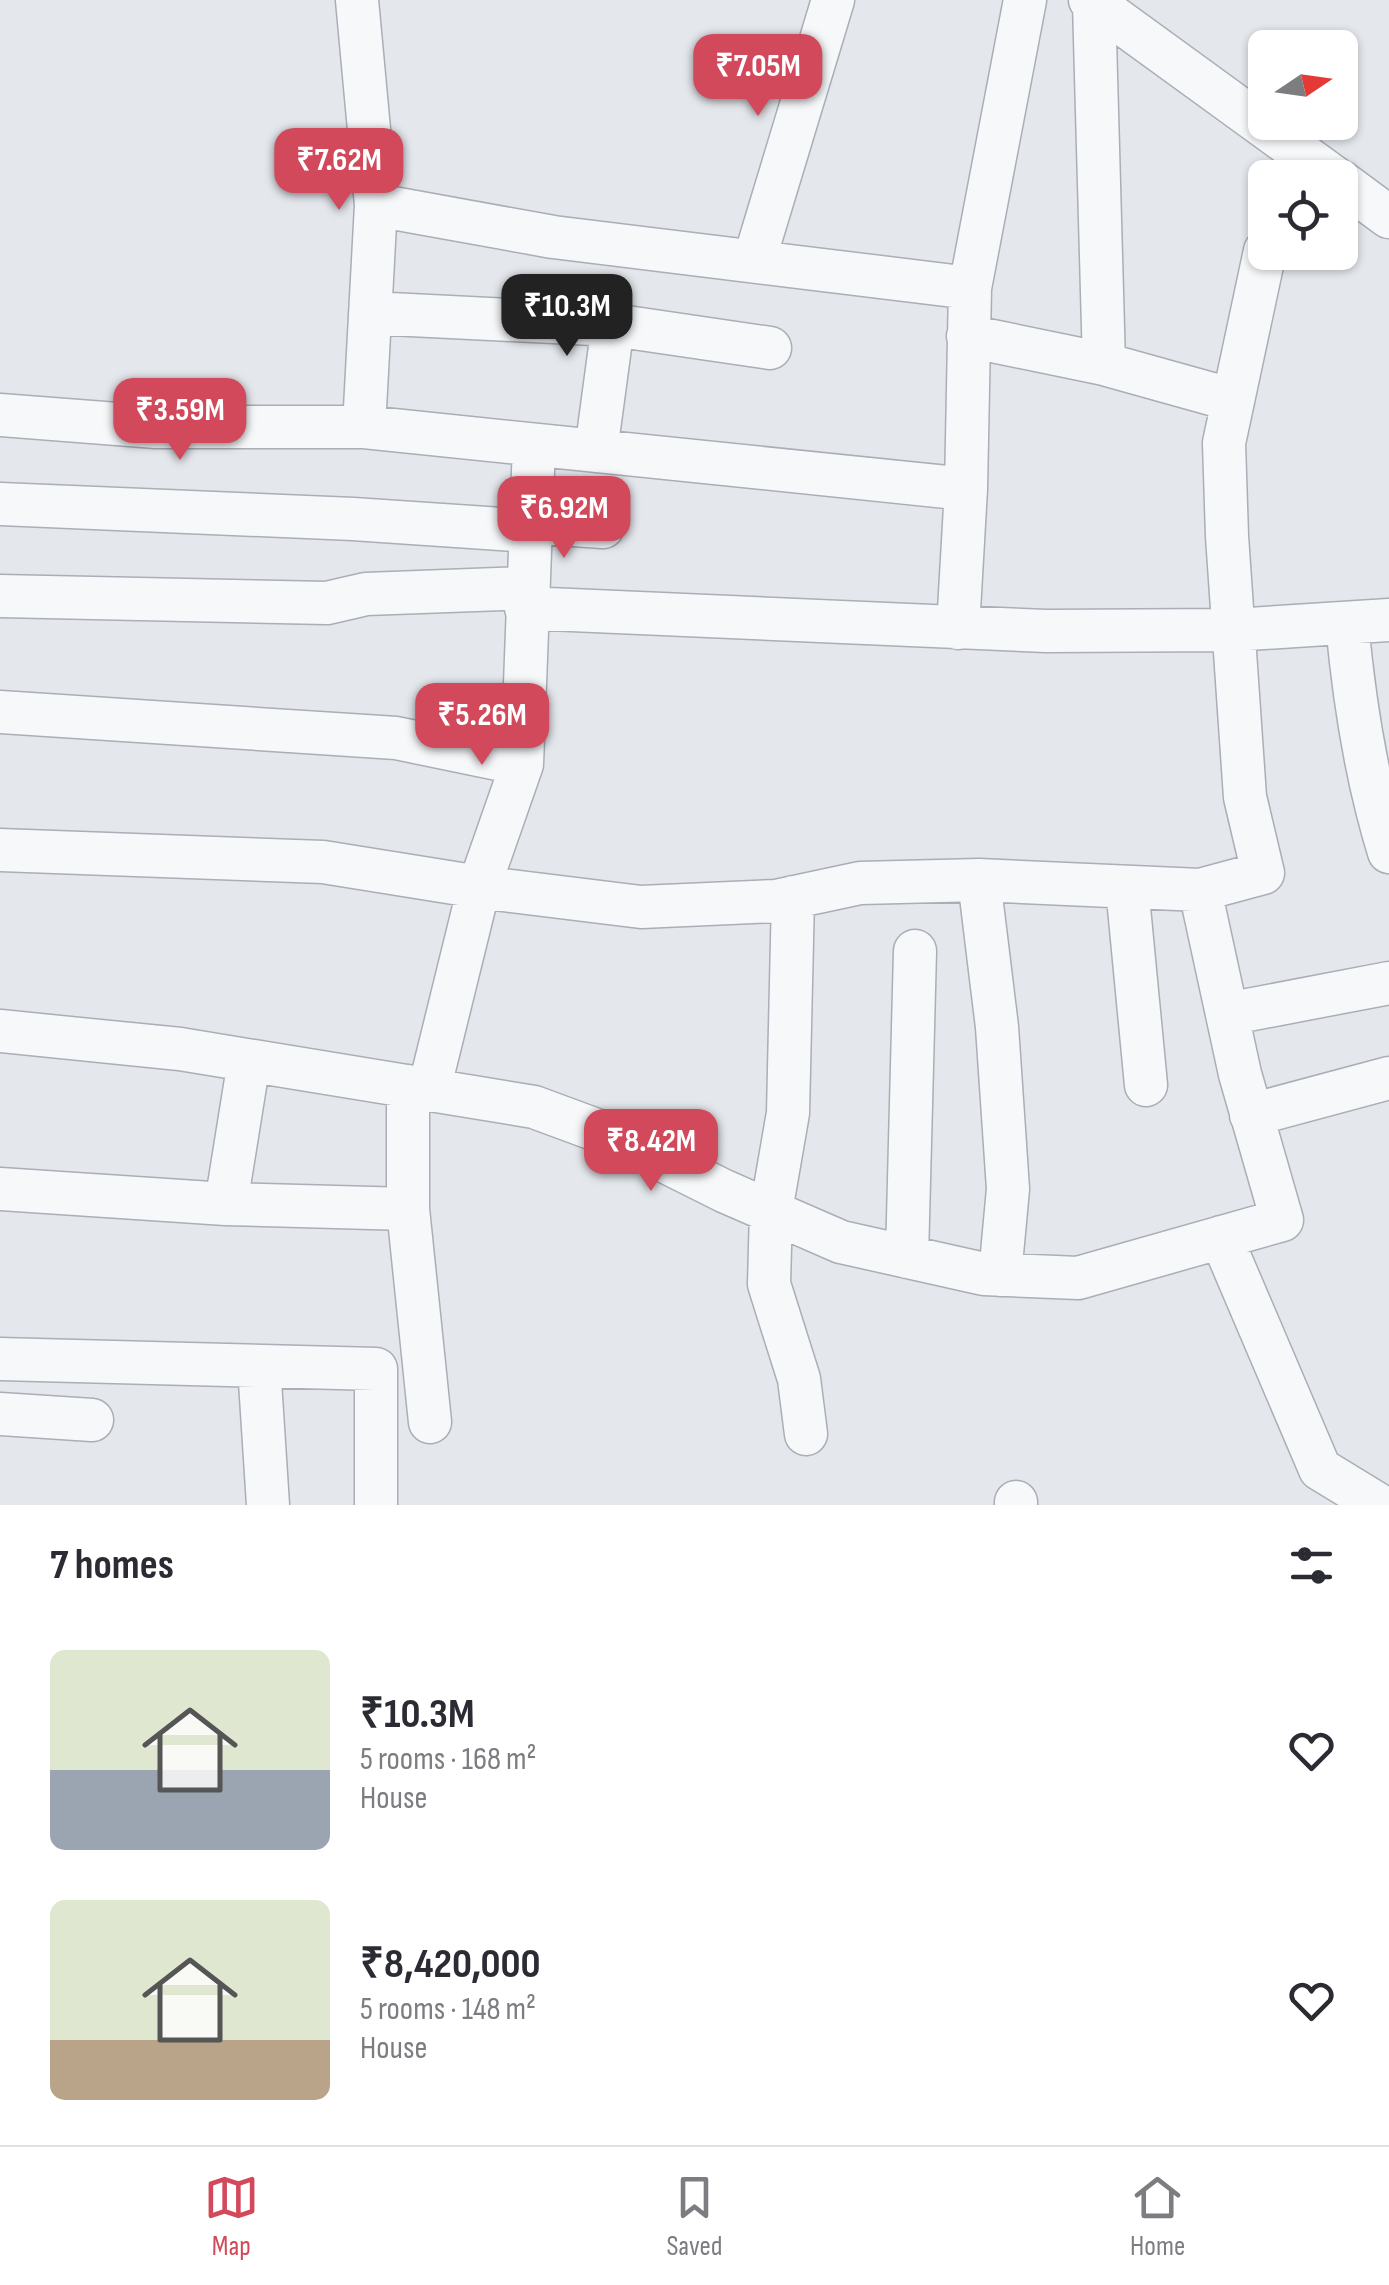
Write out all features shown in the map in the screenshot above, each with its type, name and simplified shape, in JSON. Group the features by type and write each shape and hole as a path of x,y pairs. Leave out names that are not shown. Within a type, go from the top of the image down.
{"street":[{"path":"357,0 376,205 364,427"},
{"path":"754,261 833,0"},
{"path":"958,628 966,490 970,288 1025,0"},
{"path":"1092,1 1284,160"},
{"path":"1092,1 1104,364"},
{"path":"1358,194 1389,217"},
{"path":"376,205 553,237 970,288"},
{"path":"0,850 323,862 641,907 776,901 860,883 979,880 1200,890 1263,873 1245,797 1224,443 1261,270"},
{"path":"370,314 612,325 770,348"},
{"path":"596,451 612,325"},
{"path":"968,336 1104,364 1233,400"},
{"path":"0,415 156,427 364,427 966,490"},
{"path":"376,1384 428,1405 408,1209 419,1088 479,887 522,764 534,445"},
{"path":"0,504 603,527"},
{"path":"0,596 327,604 366,594 526,598 1046,631 1234,630 1389,620"},
{"path":"1347,623 1353,692 1389,852"},
{"path":"0,712 396,738 522,764"},
{"path":"979,880 997,1027 1008,1190 1000,1275"},
{"path":"1127,887 1146,1084"},
{"path":"0,1030 180,1050 534,1107 618,1138 840,1242 1000,1275 1078,1278 1282,1220 1251,1115 1200,890"},
{"path":"793,898 788,1113 771,1211 769,1284 799,1380 806,1434"},
{"path":"907,1256 915,951"},
{"path":"1227,1014 1389,983"},
{"path":"226,1204 249,1062"},
{"path":"1251,1115 1389,1078"},
{"path":"0,1189 226,1204 408,1209"},
{"path":"1221,1236 1320,1469 1378,1505"},
{"path":"0,1359 376,1369 376,1505"},
{"path":"259,1366 268,1505"},
{"path":"0,1414 92,1420"}]}
